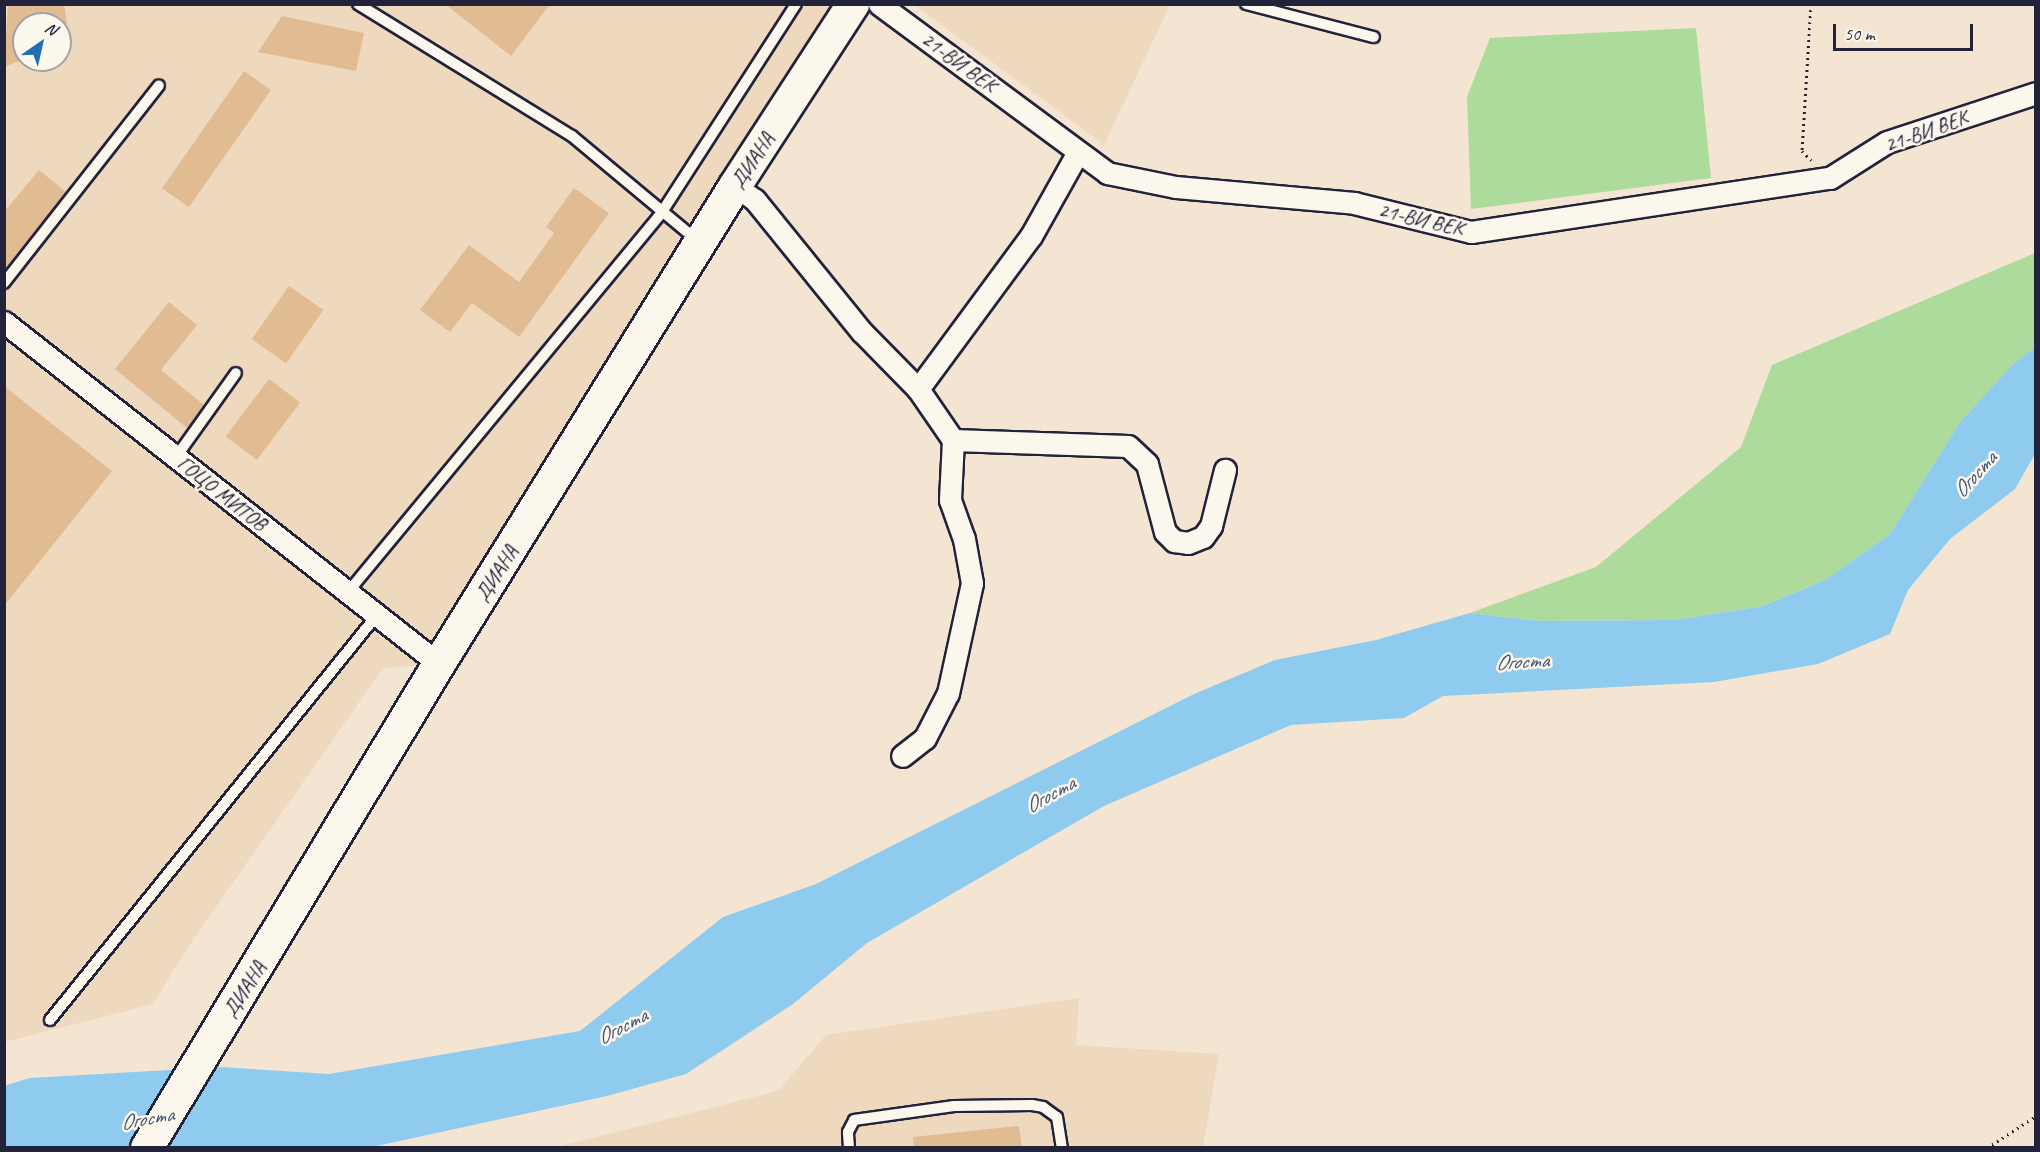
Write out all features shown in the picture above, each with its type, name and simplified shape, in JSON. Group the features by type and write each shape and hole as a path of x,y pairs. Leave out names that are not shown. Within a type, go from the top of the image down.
{"main road":[{"name":"ДИАНА","path":"147,1148 315,874 440,664 735,186 853,4"}],"street":[{"name":"21-ВИ ВЕК","path":"879,4 1107,173 1176,187 1354,203 1471,232 1830,178 1887,142 2036,93"},
{"path":"918,389 1031,236 1078,152"},
{"path":"735,186 755,200 862,332 918,389 953,440 950,500 964,539 972,583 948,693 925,738 902,756"},
{"name":"ГОЦО МИТОВ","path":"4,322 440,664"},
{"path":"953,440 1128,446 1147,464 1165,532 1174,541 1188,543 1203,537 1211,526 1225,470"}],"lane":[{"path":"358,4 572,136 700,243"},
{"path":"348,592 662,212 796,4"},
{"path":"1246,4 1374,37"},
{"path":"4,283 159,85"},
{"path":"176,457 236,372"},
{"path":"51,1020 377,615"},
{"path":"849,1148 848,1132 854,1120 954,1106 1032,1105 1043,1107 1057,1117 1062,1148"}],"path":[{"path":"1811,4 1802,151 1830,178"},
{"path":"1987,1148 2036,1116"}],"shaded area":[{"path":"5,5 853,5 439,664 383,668 186,950 153,1004 5,1042"},
{"path":"915,5 1170,5 1104,145"},
{"path":"1079,998 1076,1045 1219,1054 1203,1147 552,1148 778,1091 826,1035"}],"green space":[{"path":"1696,28 1711,178 1471,209 1467,97 1490,38"},
{"path":"2035,253 2035,347 2012,365 1960,422 1890,534 1827,579 1763,606 1675,620 1540,621 1470,613 1596,567 1741,447 1772,365"}],"water":[{"name":"Огоста","path":"2035,347 2035,454 2015,489 1950,539 1908,590 1890,634 1818,664 1714,682 1443,696 1404,718 1291,725 1104,806 867,943 793,1004 686,1074 607,1096 372,1147 5,1148 4,1086 30,1078 221,1067 329,1074 580,1031 723,917 816,884 1194,694 1275,660 1376,640 1470,613 1540,621 1675,620 1763,606 1827,579 1890,534 1960,422 2012,365"}],"building":[{"path":"8,4 64,4 65,12 12,12 12,64 4,67"},
{"path":"445,4 550,4 511,56"},
{"path":"282,16 364,33 356,71 258,52"},
{"path":"244,71 271,90 189,207 162,188"},
{"path":"39,170 66,192 4,270 4,212"},
{"path":"574,188 609,213 519,337 472,303 450,332 420,310 469,245 519,282 554,233 546,227"},
{"path":"289,286 323,310 286,363 252,339"},
{"path":"169,302 197,325 161,370 204,405 187,428 115,369"},
{"path":"269,379 300,402 257,460 226,437"},
{"path":"4,386 112,471 4,606"},
{"path":"1019,1126 1022,1148 914,1148 913,1137"}]}
